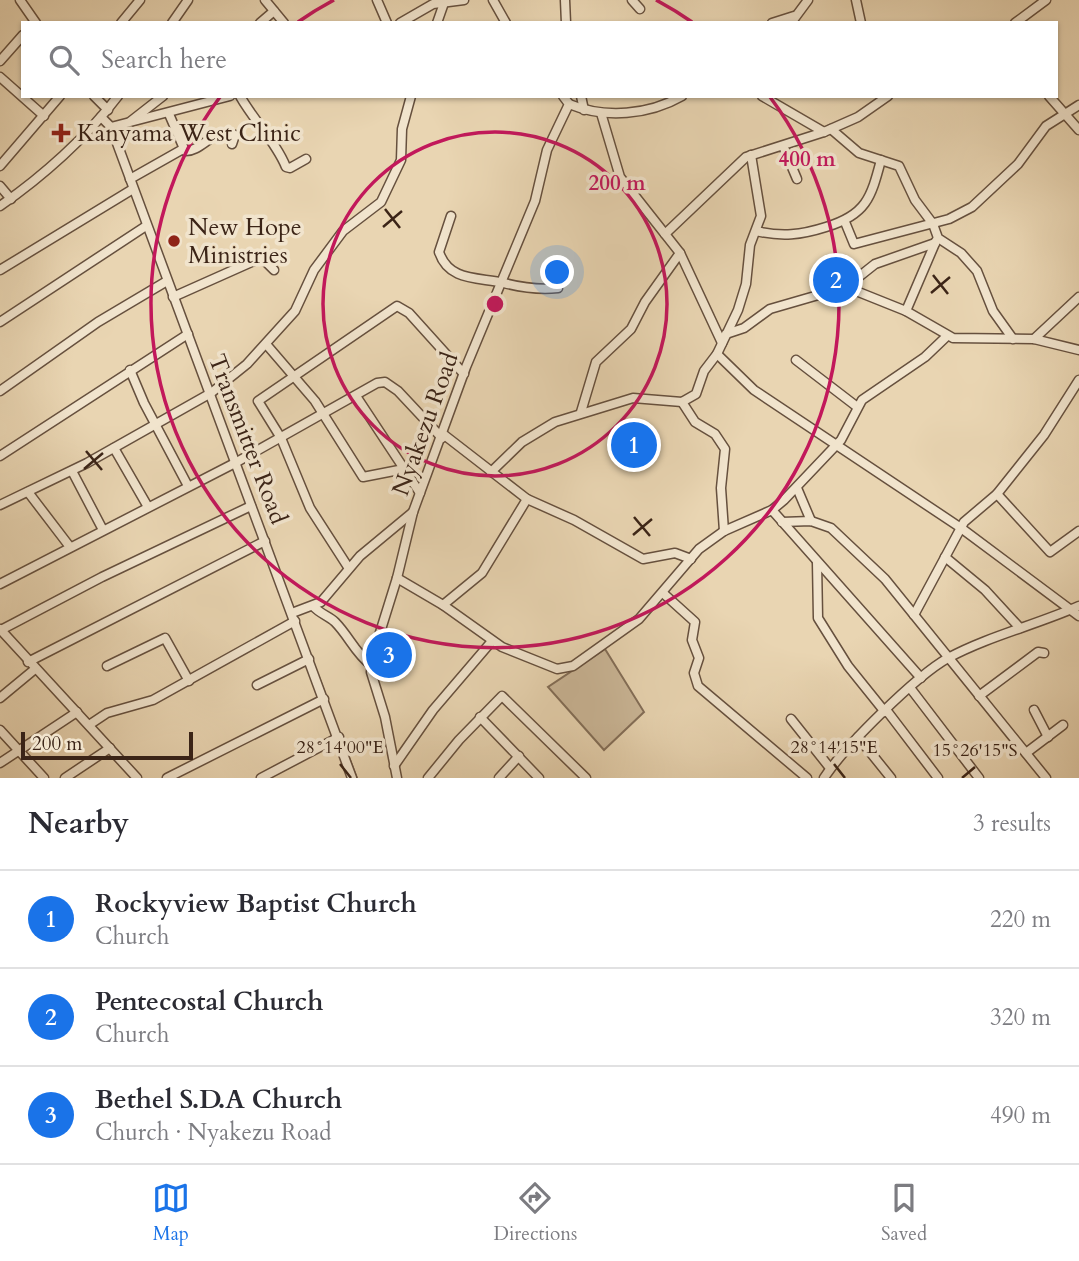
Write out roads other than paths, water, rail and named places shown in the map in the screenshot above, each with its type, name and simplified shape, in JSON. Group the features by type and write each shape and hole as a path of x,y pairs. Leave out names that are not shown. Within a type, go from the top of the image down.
{"street":[{"path":"123,21 140,0"},
{"path":"265,0 282,21"},
{"path":"377,0 386,21"},
{"path":"403,21 425,8 464,0"},
{"path":"493,0 505,21"},
{"path":"565,0 566,21"},
{"path":"632,0 640,9"},
{"path":"793,20 808,0"},
{"path":"856,0 861,21"},
{"path":"1018,21 1046,0"},
{"path":"22,1 35,21"},
{"path":"173,21 187,1"},
{"path":"438,21 444,4"},
{"path":"262,21 274,11"},
{"path":"0,61 21,37"},
{"path":"0,77 21,96"},
{"path":"24,98 44,116"},
{"path":"0,166 58,98"},
{"name":"Transmitter Road","path":"95,98 111,127 352,778"},
{"path":"0,206 11,199 104,113 116,98"},
{"path":"131,121 160,98"},
{"path":"111,127 223,98"},
{"path":"241,98 251,117 282,154 286,167 290,168 306,159"},
{"path":"0,505 72,471 211,393 266,344 295,312 314,270 344,230 382,202 401,160 402,129 410,98"},
{"path":"564,98 569,104 600,113 657,109 678,98"},
{"path":"581,98 584,110"},
{"path":"766,98 828,130 849,147 899,166 915,200 933,224 936,240 906,311"},
{"path":"665,233 751,155 828,130 858,117 885,98"},
{"path":"1051,98 1079,130"},
{"name":"Nyakezu Road","path":"397,778 371,665 397,578 412,512 464,374 540,187 547,150 569,104"},
{"path":"845,222 855,244 933,224 972,207 1018,164 1046,126 1079,105"},
{"path":"600,113 620,177 680,253 722,343"},
{"path":"169,114 183,149"},
{"path":"130,179 183,149 190,151 217,135 229,132 234,135 232,144"},
{"path":"783,146 797,179"},
{"path":"491,472 538,431 581,412 633,398 682,402 696,394 704,371 718,354 744,295 750,245 761,216 751,155"},
{"path":"756,230 777,235 799,235 845,222 868,200 881,160"},
{"path":"0,186 11,199"},
{"path":"0,270 133,189"},
{"path":"451,216 439,251 447,266 459,275 528,290 558,288"},
{"path":"0,322 146,226"},
{"path":"726,334 744,328 770,309 846,287 876,264 936,240"},
{"path":"936,240 971,263 993,311 1013,339"},
{"path":"581,412 596,362 631,329 645,302 680,253"},
{"path":"173,297 256,261 265,261 274,270"},
{"path":"0,391 98,322 167,281"},
{"path":"846,287 906,311 947,336 1034,339 1079,350"},
{"path":"1034,339 1079,297"},
{"path":"348,567 310,508 281,438 258,401 397,306 410,313 464,374"},
{"path":"0,456 188,334"},
{"path":"397,578 443,605 492,641 518,655 564,670 620,635 664,594 691,559 724,531 772,510 836,447 846,434 856,406 868,394 925,357 947,336"},
{"path":"266,344 324,415 363,477 404,469"},
{"path":"718,354 754,390 961,528 1079,616"},
{"path":"796,360 856,406"},
{"path":"130,370 188,486"},
{"path":"914,615 961,528 998,494 1044,435 1079,380"},
{"path":"0,584 385,382 398,391 442,436 527,499 574,520 643,559 675,553 691,559"},
{"path":"356,396 420,493"},
{"path":"682,402 695,422 715,434 725,449 720,488 724,531"},
{"path":"114,448 148,507"},
{"path":"72,471 103,530"},
{"path":"797,488 811,521"},
{"path":"28,492 70,547"},
{"path":"998,494 1050,552 1079,531"},
{"path":"443,605 482,573 527,499"},
{"path":"137,778 0,629 251,506"},
{"path":"772,510 921,678"},
{"path":"89,725 107,713 153,700 189,681 313,606 328,594 348,567 412,512"},
{"path":"782,522 811,521 831,528 898,592 1046,778"},
{"path":"28,662 265,541"},
{"path":"945,557 985,590 1020,628"},
{"path":"817,562 817,618 848,666 938,778"},
{"path":"664,594 695,622 692,640 699,659 694,678 698,686 807,778"},
{"path":"313,606 320,615 333,620 354,649 371,665"},
{"path":"791,719 829,774 858,737 921,678 949,658 1079,606"},
{"path":"107,666 165,638 189,681"},
{"path":"394,766 433,710 492,641"},
{"path":"979,696 1038,652 1044,653"},
{"path":"257,685 309,659"},
{"path":"0,698 36,670"},
{"path":"911,689 979,778"},
{"path":"428,778 480,717 502,696 586,778"},
{"path":"167,778 324,698"},
{"path":"1034,710 1048,737"},
{"path":"0,763 77,712"},
{"path":"480,717 539,778"},
{"path":"1026,753 1063,725"},
{"path":"0,730 44,778"},
{"path":"261,778 338,737"},
{"path":"858,737 891,778"},
{"path":"65,778 78,774 110,748"},
{"path":"499,778 519,757"}],"waterway":[{"path":"319,677 329,704"},
{"path":"342,739 357,778"}],"place":[{"name":"Kanyama West Clinic","path":"61,133"},
{"name":"New Hope Ministries","path":"174,241"},
{"name":"Pentecostal Church","path":"836,280"},
{"name":"Rockyview Baptist Church","path":"634,445"},
{"name":"Bethel S.D.A Church","path":"389,655"}]}
